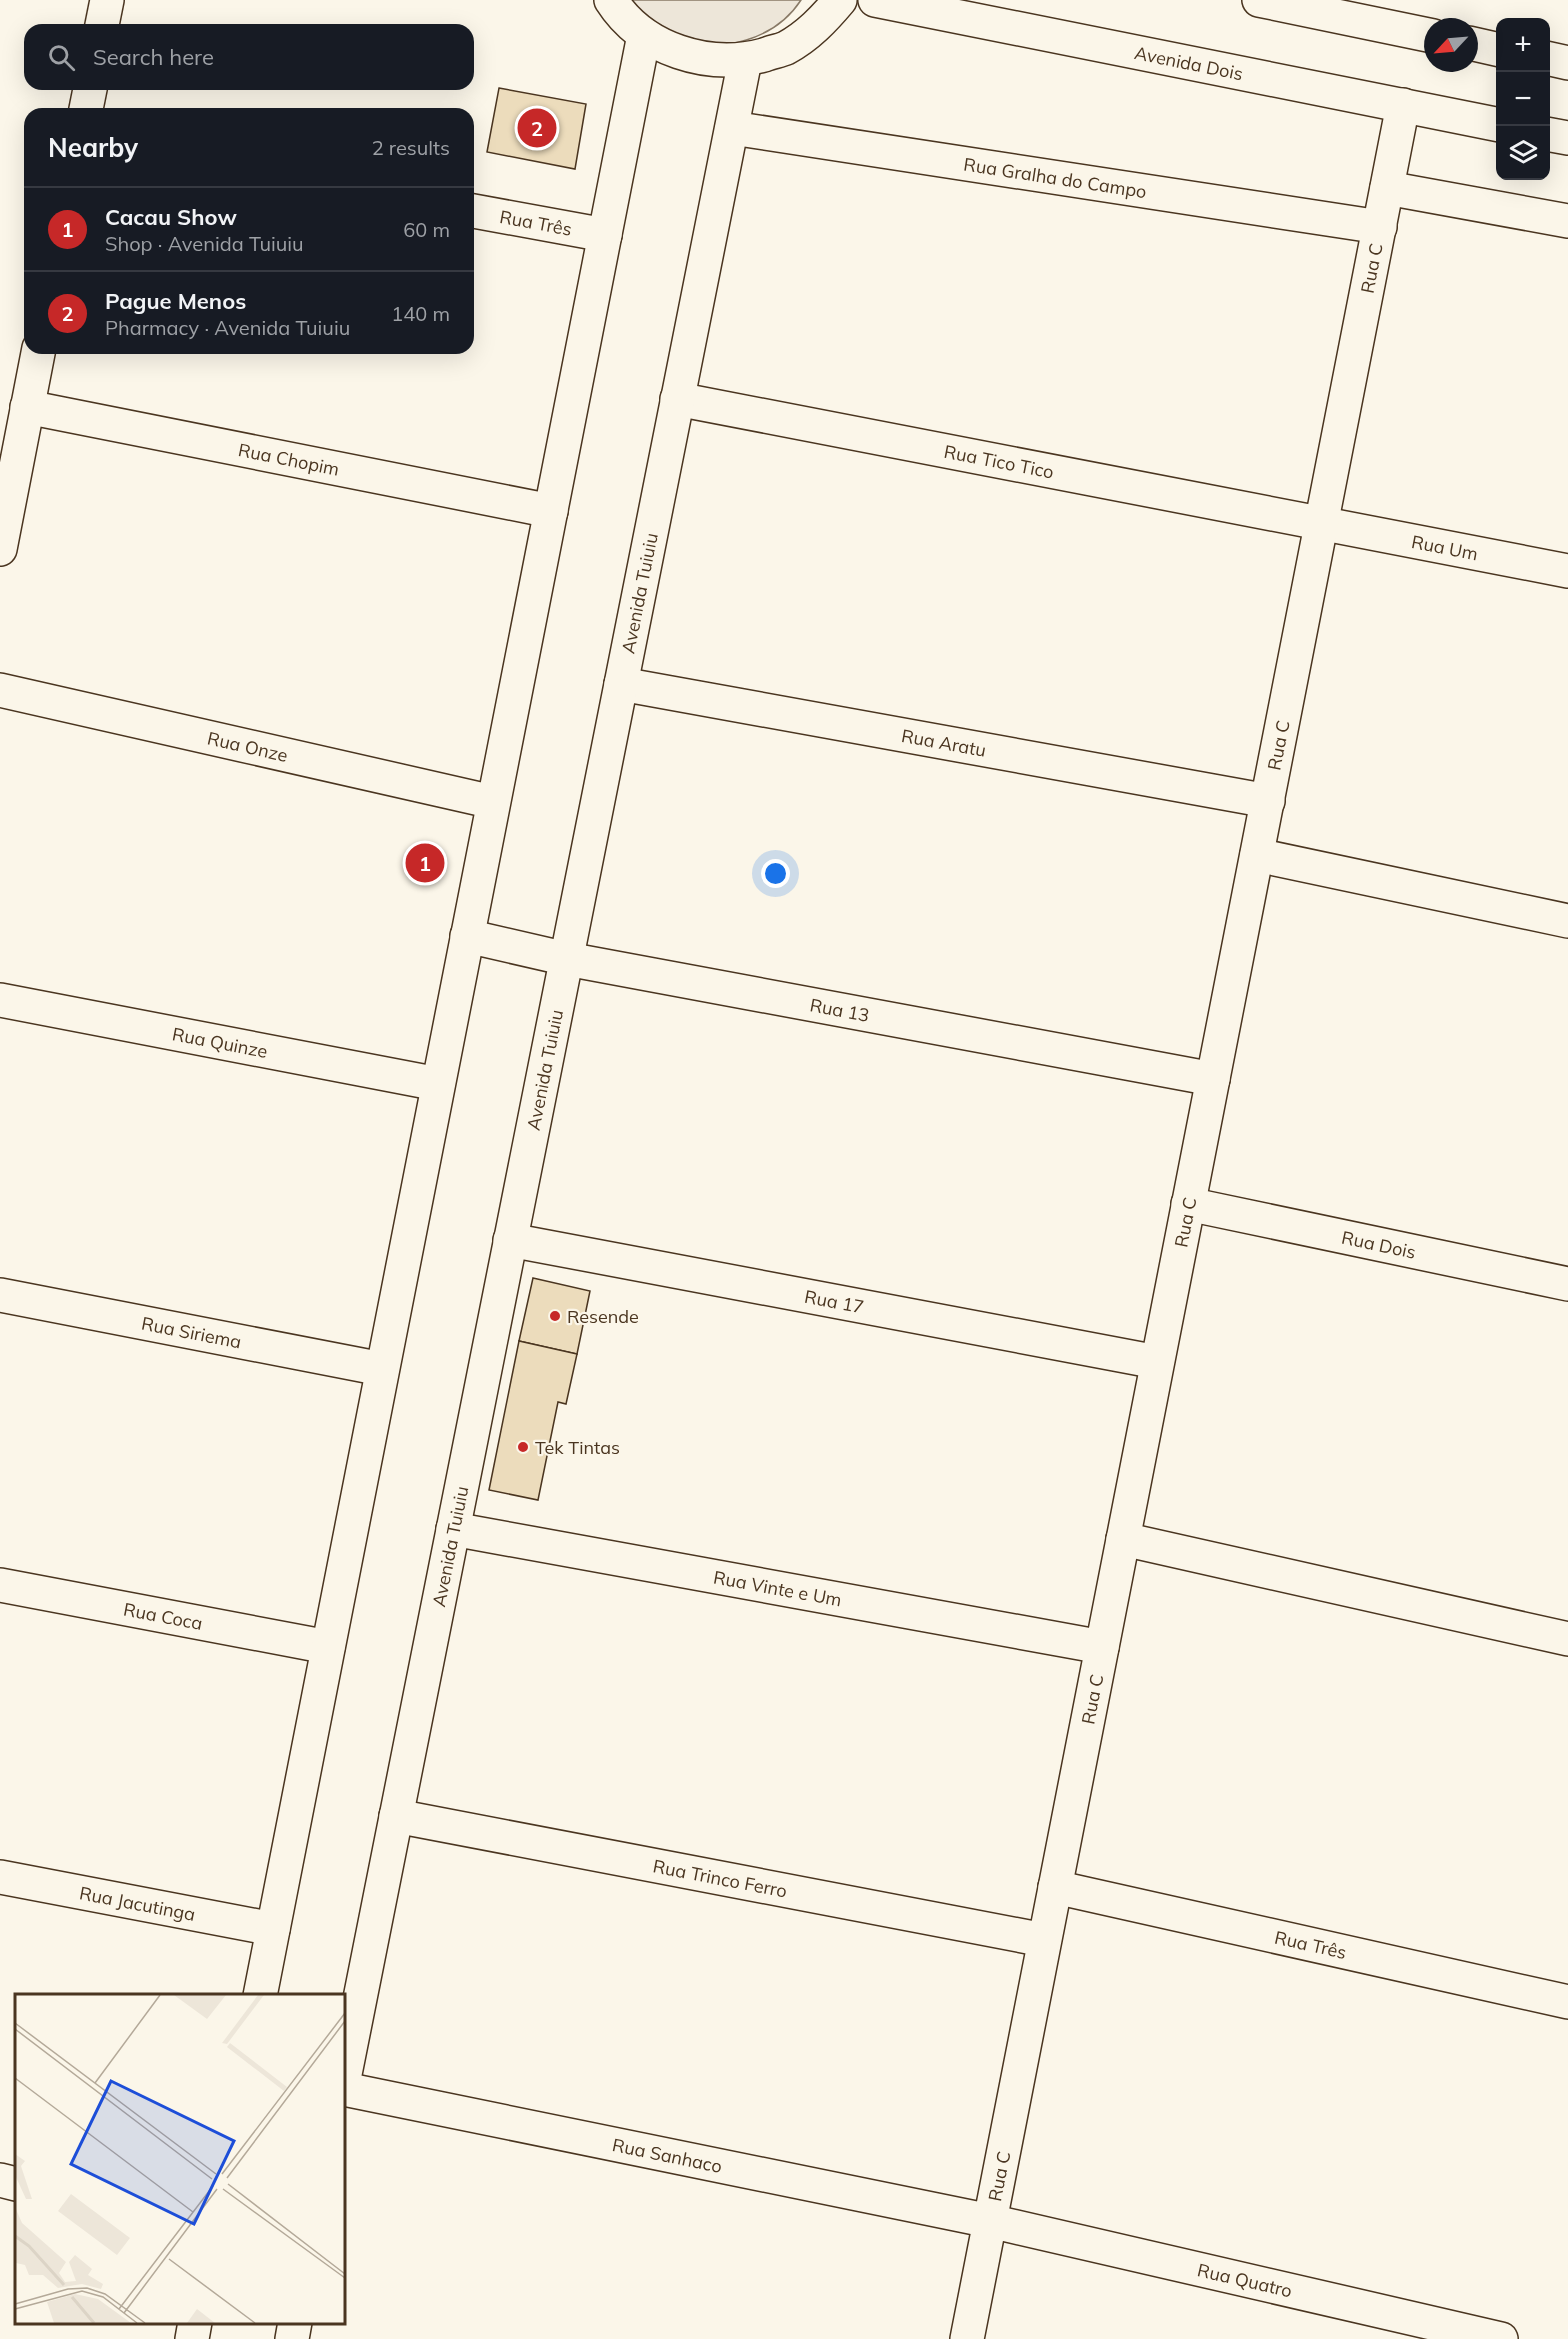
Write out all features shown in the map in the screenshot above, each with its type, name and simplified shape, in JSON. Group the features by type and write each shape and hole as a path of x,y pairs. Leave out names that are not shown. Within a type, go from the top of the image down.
{"street":[{"path":"102,24 107,0"},
{"path":"611,0 617,10 644,35 675,51 710,60 745,60 784,49 819,26 840,0"},
{"name":"Avenida Dois","path":"875,0 1496,123"},
{"path":"1259,0 1321,7 1424,34"},
{"path":"260,1994 644,35"},
{"path":"1478,46 1496,49"},
{"path":"1550,59 1568,63"},
{"name":"Avenida Tuiuiu","path":"345,2074 745,60"},
{"path":"86,108 90,90"},
{"name":"Rua C","path":"967,2339 1403,105"},
{"name":"Rua Gralha do Campo","path":"732,128 1380,227"},
{"path":"1550,135 1568,138"},
{"path":"1387,188 1568,221"},
{"name":"Rua Três","path":"474,211 605,235"},
{"path":"0,549 38,354"},
{"name":"Rua Tico Tico","path":"677,399 1322,525"},
{"name":"Rua Chopim","path":"27,407 550,511"},
{"name":"Rua Um","path":"1322,525 1568,571"},
{"name":"Rua Aratu","path":"621,684 1268,801"},
{"name":"Rua Onze","path":"0,690 494,802"},
{"path":"1257,855 1568,921"},
{"name":"Rua 13","path":"467,936 567,959 1213,1079"},
{"name":"Rua Quinze","path":"0,1000 438,1084"},
{"name":"Rua Dois","path":"1188,1204 1568,1284"},
{"name":"Rua 17","path":"510,1240 1157,1362"},
{"name":"Rua Siriema","path":"0,1295 382,1369"},
{"name":"Rua Vinte e Um","path":"453,1529 1102,1647"},
{"path":"1123,1539 1568,1639"},
{"name":"Rua Coca","path":"0,1585 328,1647"},
{"name":"Rua Trinco Ferro","path":"396,1816 1044,1940"},
{"name":"Rua Jacutinga","path":"0,1877 273,1929"},
{"name":"Rua Três","path":"1055,1887 1568,2002"},
{"name":"Rua Sanhaco","path":"345,2089 990,2221"},
{"path":"0,2180 15,2184"},
{"name":"Rua Quatro","path":"990,2221 1501,2339"},
{"path":"192,2339 195,2324"},
{"path":"292,2339 295,2324"}],"shaded area":[{"path":"619,0 801,0 790,14 762,34 730,44 713,45 696,44 661,36"}],"building":[{"path":"499,88 586,104 575,169 487,152"},
{"name":"Resende","path":"533,1278 590,1291 577,1354 519,1341"},
{"name":"Tek Tintas","path":"519,1341 577,1354 566,1404 558,1402 538,1500 489,1490"}],"place":[{"name":"Pague Menos","path":"537,128"},
{"name":"Cacau Show","path":"425,863"},
{"name":"Resende","path":"555,1316"},
{"name":"Tek Tintas","path":"523,1447"}]}
